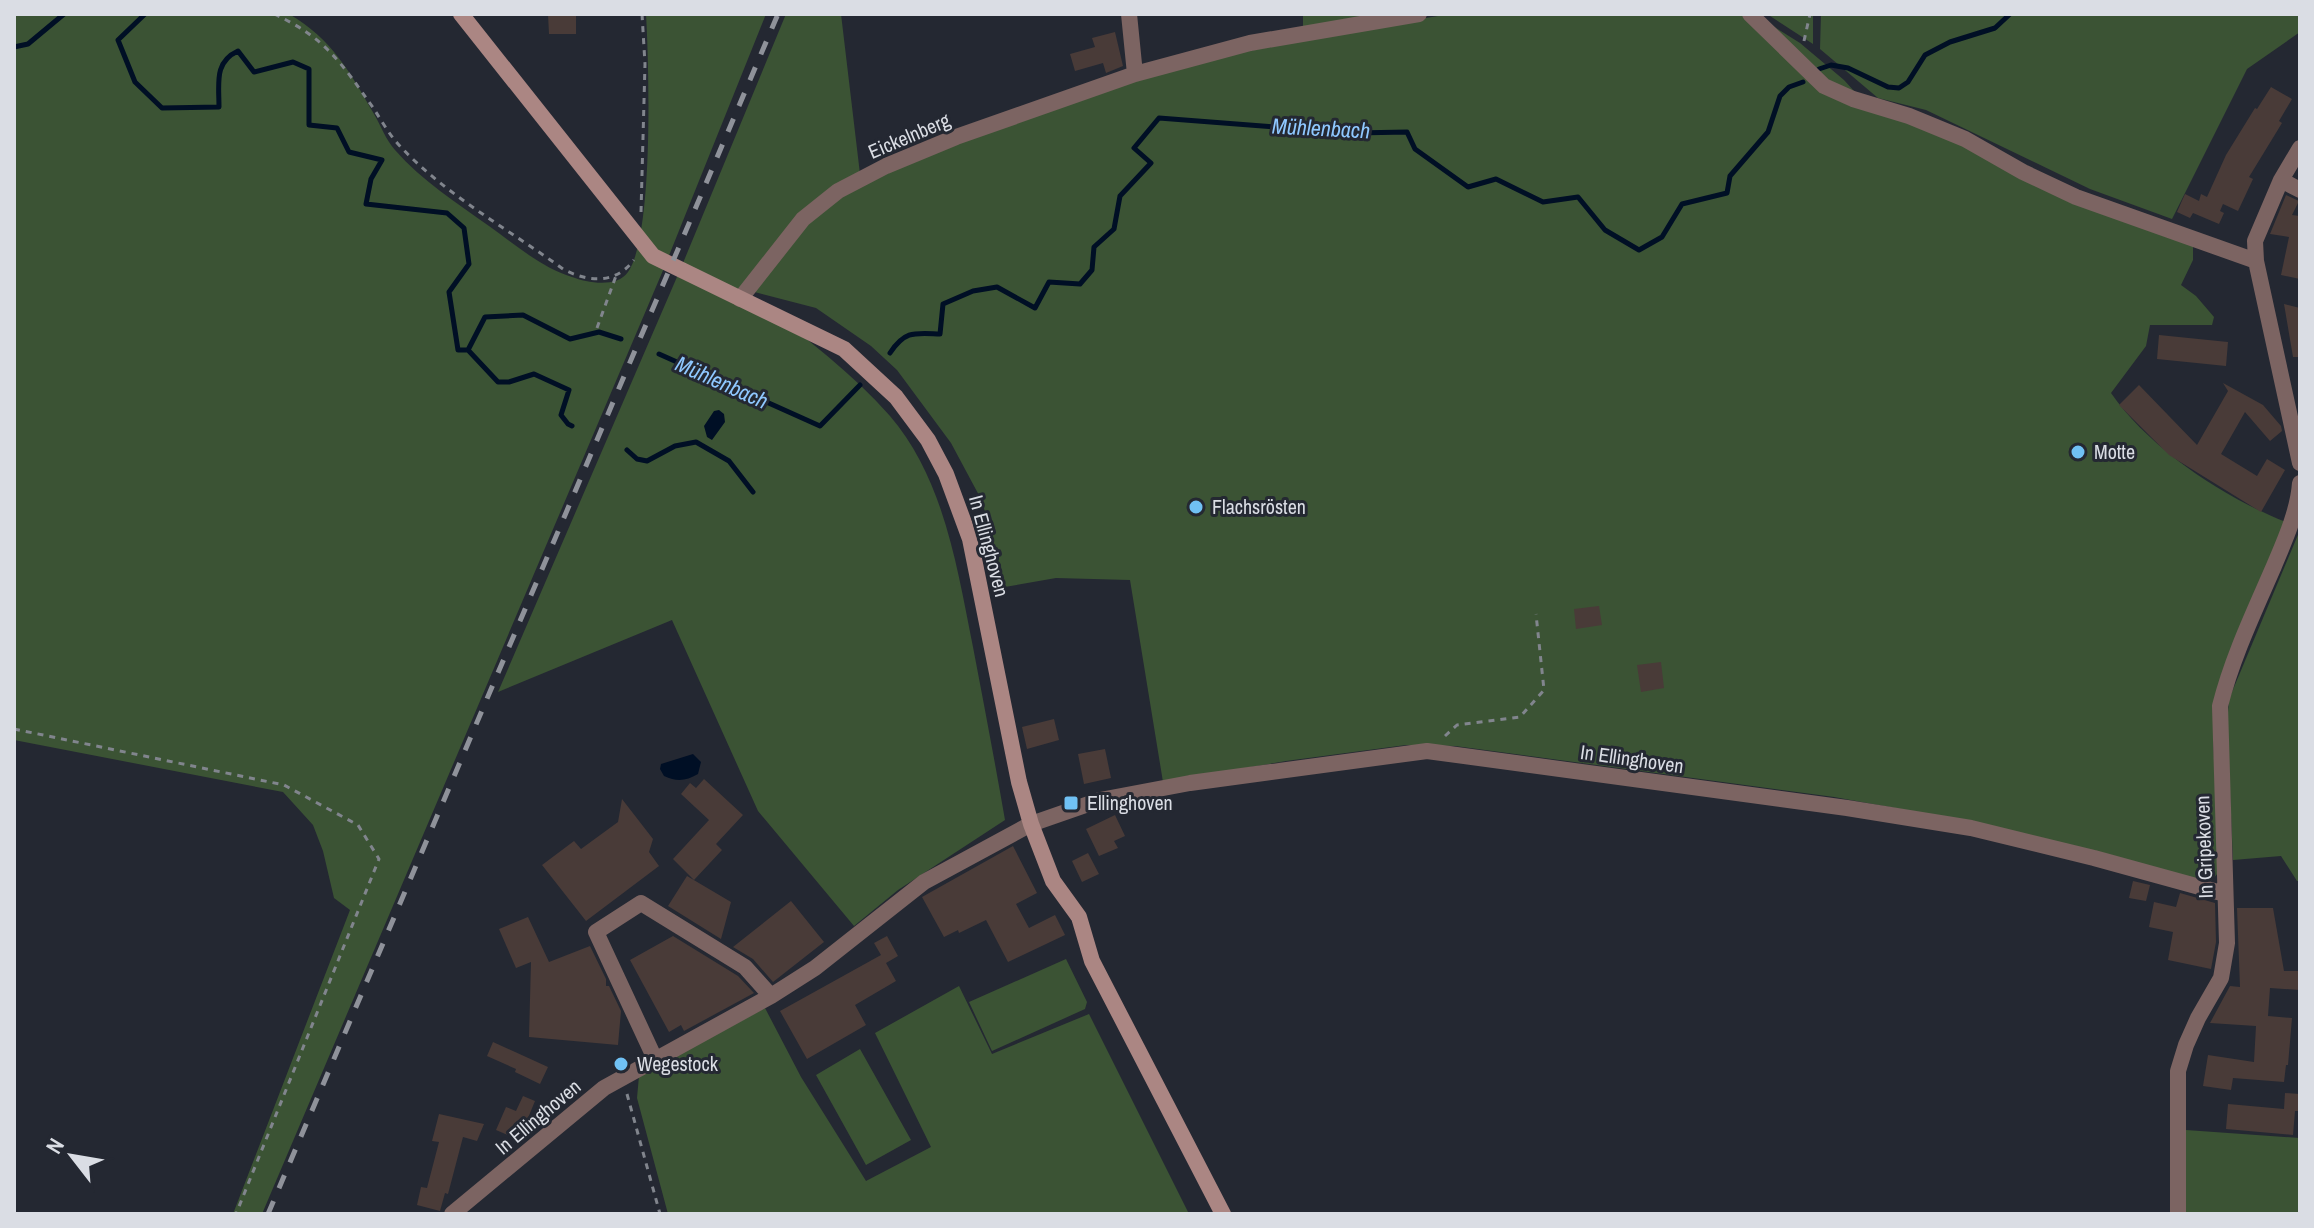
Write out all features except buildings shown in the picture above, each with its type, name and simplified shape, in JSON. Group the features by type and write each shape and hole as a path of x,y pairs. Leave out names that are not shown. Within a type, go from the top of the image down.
{"street":[{"path":"461,14 653,256 740,299"},
{"path":"1129,14 1135,74"},
{"name":"Eickelnberg","path":"740,299 803,219 838,191 886,166 956,137 1135,74 1250,43 1419,14"},
{"path":"1750,14 1824,86 1965,139 2076,197 2256,261"},
{"path":"2300,148 2281,180 2255,241 2256,261 2300,463"},
{"path":"2281,180 2300,190"},
{"name":"In Ellinghoven","path":"740,299 844,349 896,397 928,440 946,474 970,539 1019,782 1031,824 1053,881 1079,917 1092,961 1223,1214"},
{"name":"In Gripekoven","path":"2178,1214 2178,1071 2192,1032 2221,978 2227,943 2220,706 2227,678 2281,549 2299,497 2300,483"},
{"name":"In Ellinghoven","path":"452,1214 604,1088 771,996 815,968 924,882 1031,824 1100,800 1175,786 1427,751 1847,808 1971,828 2225,894"},
{"path":"655,1059 596,932 641,903 745,967 771,996"}],"path":[{"path":"274,14 304,28 344,67 397,143 443,185 563,269 582,279 594,281 629,267 639,241 645,64 642,14"},
{"path":"1803,65 1804,32 1810,14"},
{"path":"597,328 617,273"},
{"path":"1427,751 1457,725 1520,717 1544,690 1536,614"},
{"path":"14,729 284,785 358,825 379,859 236,1214"},
{"path":"622,1078 660,1214"}],"green space":[{"path":"14,14 289,14 317,34 339,58 389,142 417,172 539,262 572,277 602,283 617,280 628,272 642,223 648,148 646,14 766,14 664,268 262,1214 233,1214 350,910 334,898 323,851 313,825 283,792 14,740"},
{"path":"786,14 841,14 860,174 1100,89 1244,52 1336,33 1450,14 1754,14 1800,43 1844,80 1864,102 2090,198 2193,237 2193,260 2181,285 2196,296 2214,317 2212,325 2150,325 2146,346 2111,393 2146,433 2190,469 2238,499 2286,522 2216,697 2213,735 2219,872 2211,881 2202,882 1950,818 1834,797 1455,746 1406,745 1163,782 1130,580 1056,578 993,589 992,534 981,499 951,443 897,370 871,346 816,308 743,289 856,381 890,416 924,467 954,555 1005,820 898,890 854,926 758,811 672,620 498,692 683,263"},
{"path":"1303,14 1392,14 1303,28"},
{"path":"1767,14 1813,14 1813,44"},
{"path":"1821,14 2300,14 2300,32 2247,69 2172,219 2090,189 1926,110 1878,98 1820,49"},
{"path":"2300,530 2300,881 2297,881 2281,856 2233,860 2227,724 2229,699"},
{"path":"1066,959 1087,1002 1085,1009 992,1051 969,1002"},
{"path":"959,986 992,1054 1089,1014 1189,1214 668,1214 637,1098 639,1076 765,1008 801,1077 866,1181 931,1147 875,1033"},
{"path":"860,1049 911,1140 866,1165 816,1075"},
{"path":"2186,1130 2300,1138 2300,1214 2186,1214"}],"water":[{"path":"714,411 724,414 725,422 712,440 707,437 704,426"},
{"path":"693,754 701,762 698,774 681,780 664,776 661,764"}],"waterway":[{"name":"Mühlenbach","path":"14,47 28,44 64,14"},
{"name":"Mühlenbach","path":"145,14 118,40 135,82 162,108 219,107 221,67 238,51 254,72 293,62 309,69 309,125 337,128 349,152 382,160 371,179 366,204 447,213 464,228 469,264 449,292 458,350 468,350 485,317 523,315 570,339 599,332 621,339"},
{"name":"Mühlenbach","path":"1819,69 1831,65 1848,68 1888,87 1899,88 1908,82 1925,55 1950,42 1995,28 2010,14"},
{"name":"Mühlenbach","path":"890,353 911,334 940,334 943,304 973,291 997,287 1035,308 1049,282 1080,284 1092,270 1094,247 1114,229 1120,196 1151,163 1134,148 1159,118 1355,133 1407,132 1415,149 1468,187 1496,179 1543,202 1578,197 1605,230 1639,250 1662,237 1682,204 1727,193 1730,176 1768,132 1780,96 1789,87 1803,82"},
{"path":"468,350 498,382 534,374 569,390 561,415 572,426"},
{"name":"Mühlenbach","path":"659,354 820,426 860,385"},
{"path":"627,450 637,459 647,461 675,446 696,442 729,461 753,492"}],"railway":[{"path":"268,1214 778,14"}],"place":[{"name":"Motte","path":"2078,452"},
{"name":"Flachsrösten","path":"1196,507"},
{"name":"Ellinghoven","path":"1071,803"},
{"name":"Wegestock","path":"621,1064"}]}
